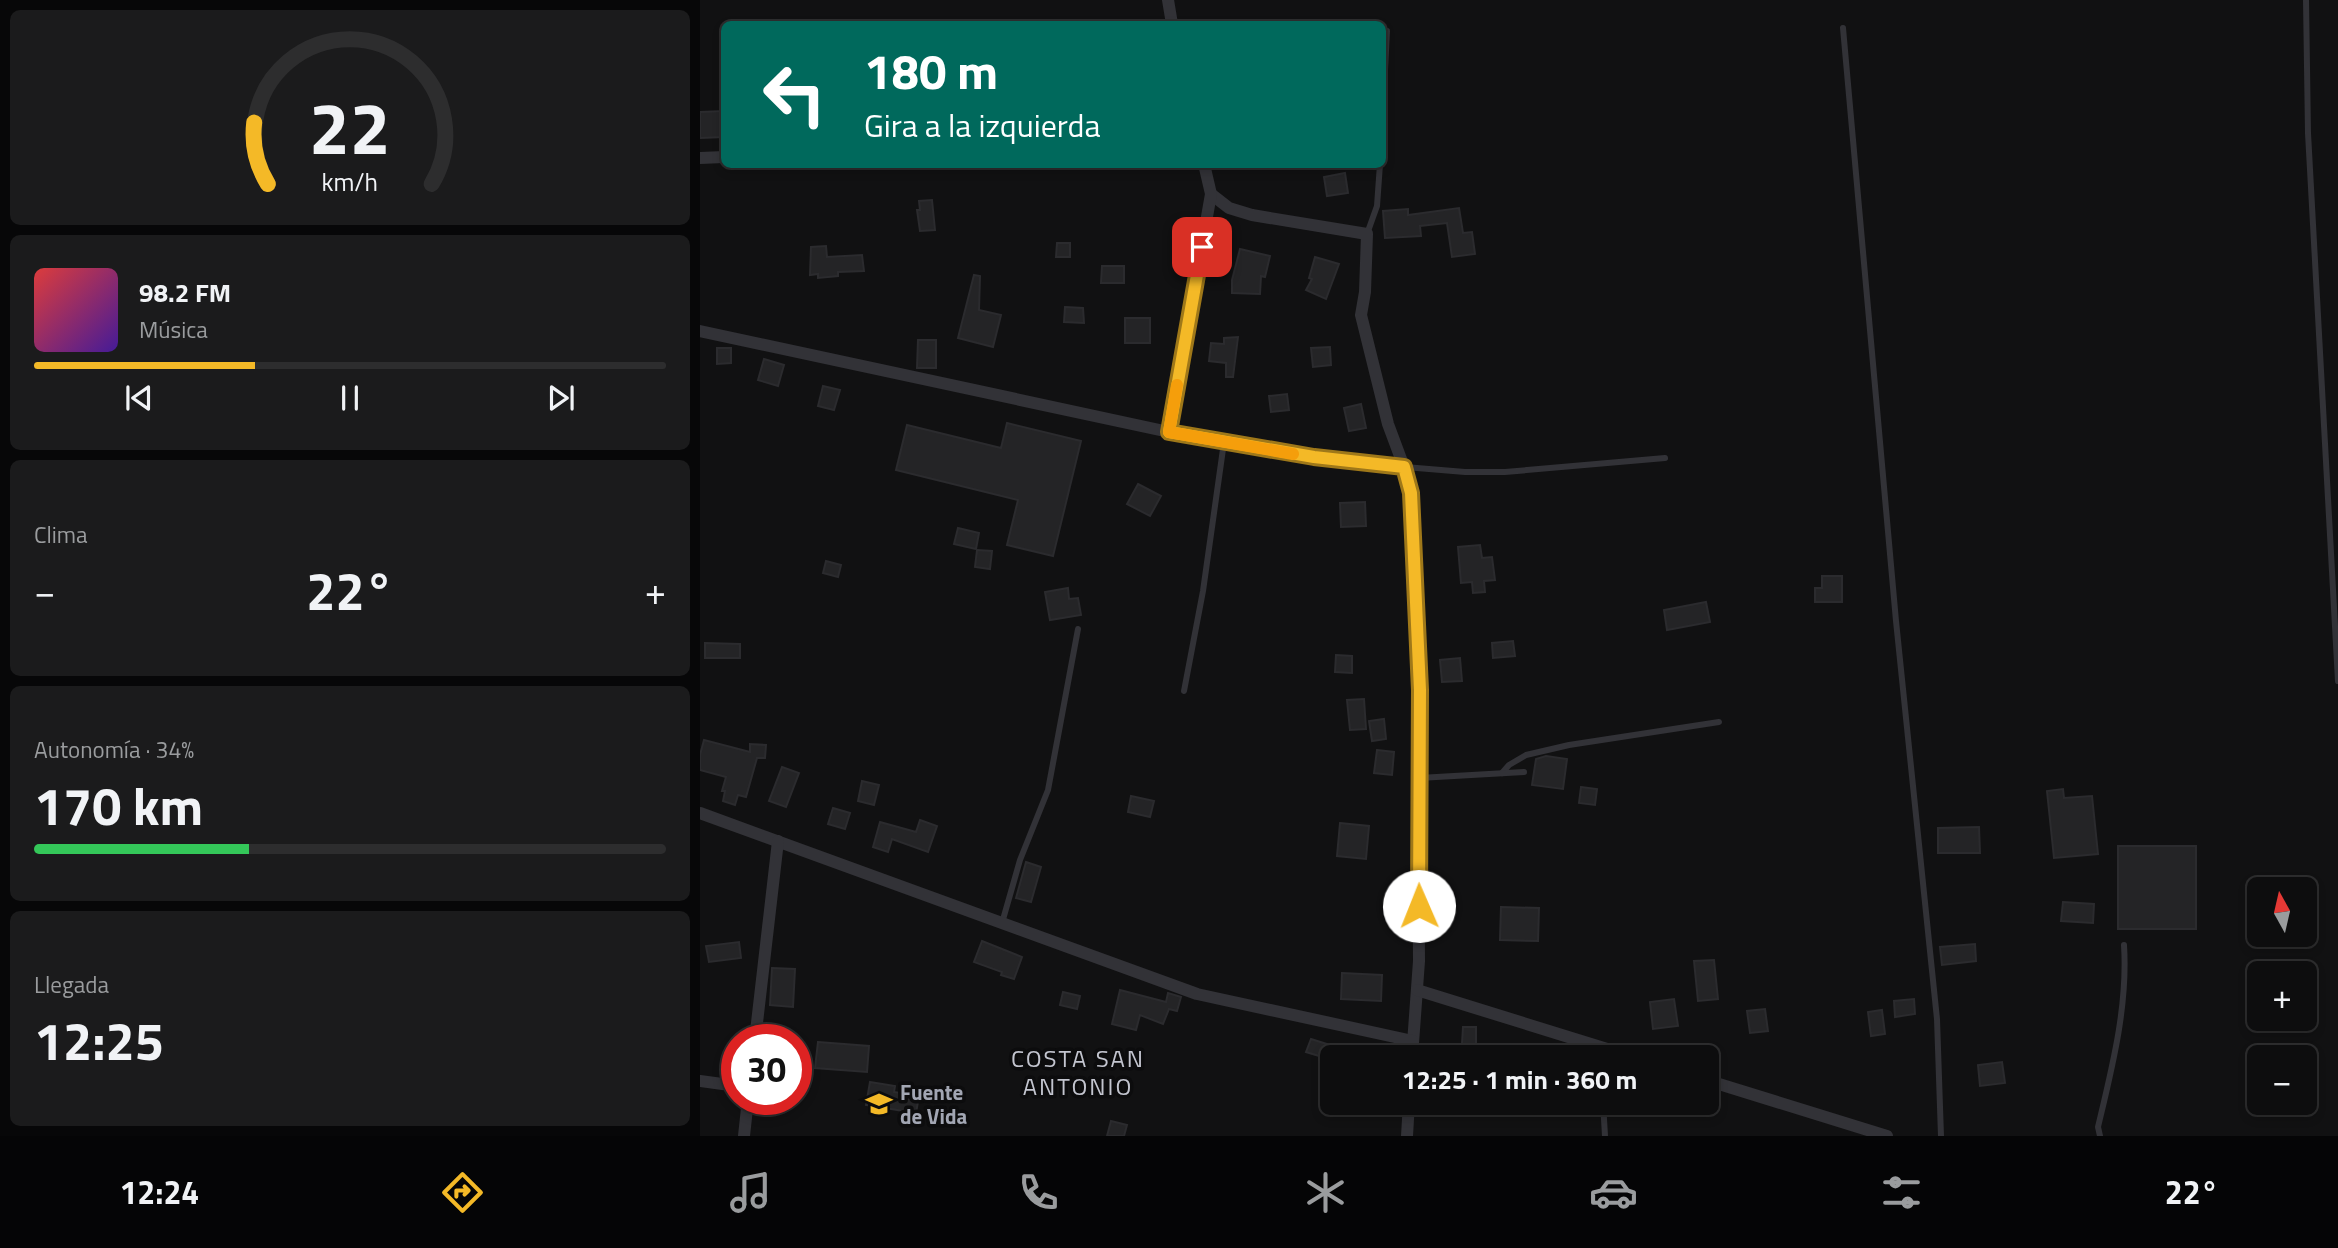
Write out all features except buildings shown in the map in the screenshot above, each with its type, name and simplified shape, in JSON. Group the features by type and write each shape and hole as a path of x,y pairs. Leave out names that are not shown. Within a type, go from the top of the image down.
{"street":[{"path":"1168,0 1172,21"},
{"path":"700,158 721,158"},
{"path":"1169,432 1211,194 1205,168"},
{"path":"1211,194 1228,208 1252,215 1367,234 1362,315 1388,424 1411,493 1420,690 1419,961 1413,1045"},
{"path":"700,331 1169,432 1314,457 1404,467"},
{"path":"700,813 1197,994 1413,1041"},
{"path":"757,1024 778,841"},
{"path":"1417,990 1579,1045"},
{"path":"700,1082 721,1084"},
{"path":"1719,1084 1887,1136"},
{"path":"744,1136 746,1115"},
{"path":"1407,1136 1408,1115"}],"lane":[{"path":"2306,0 2308,133 2338,681"},
{"path":"1843,28 1896,621 1937,1019 1941,1136"},
{"path":"1386,51 1387,31"},
{"path":"1367,234 1377,206 1380,168"},
{"path":"1184,691 1203,591 1224,442"},
{"path":"1404,467 1505,472 1665,458"},
{"path":"1002,923 1020,860 1048,790 1078,629"},
{"path":"1502,774 1509,765 1526,755 1569,745 1719,722"},
{"path":"1419,778 1524,772"},
{"path":"2100,1136 2098,1127 2112,1070 2120,1016 2125,971 2123,945"},
{"path":"1604,1115 1605,1136"}],"slow traffic":[{"path":"1177,385 1169,432 1293,454"}],"place":[{"name":"Fuente de Vida","path":"879,1104"}],"district":[{"name":"COSTA SAN ANTONIO","path":"1078,1072"}],"route":[{"path":"1202,247 1169,432 1314,457 1404,467 1411,493 1420,690 1419,906"}]}
